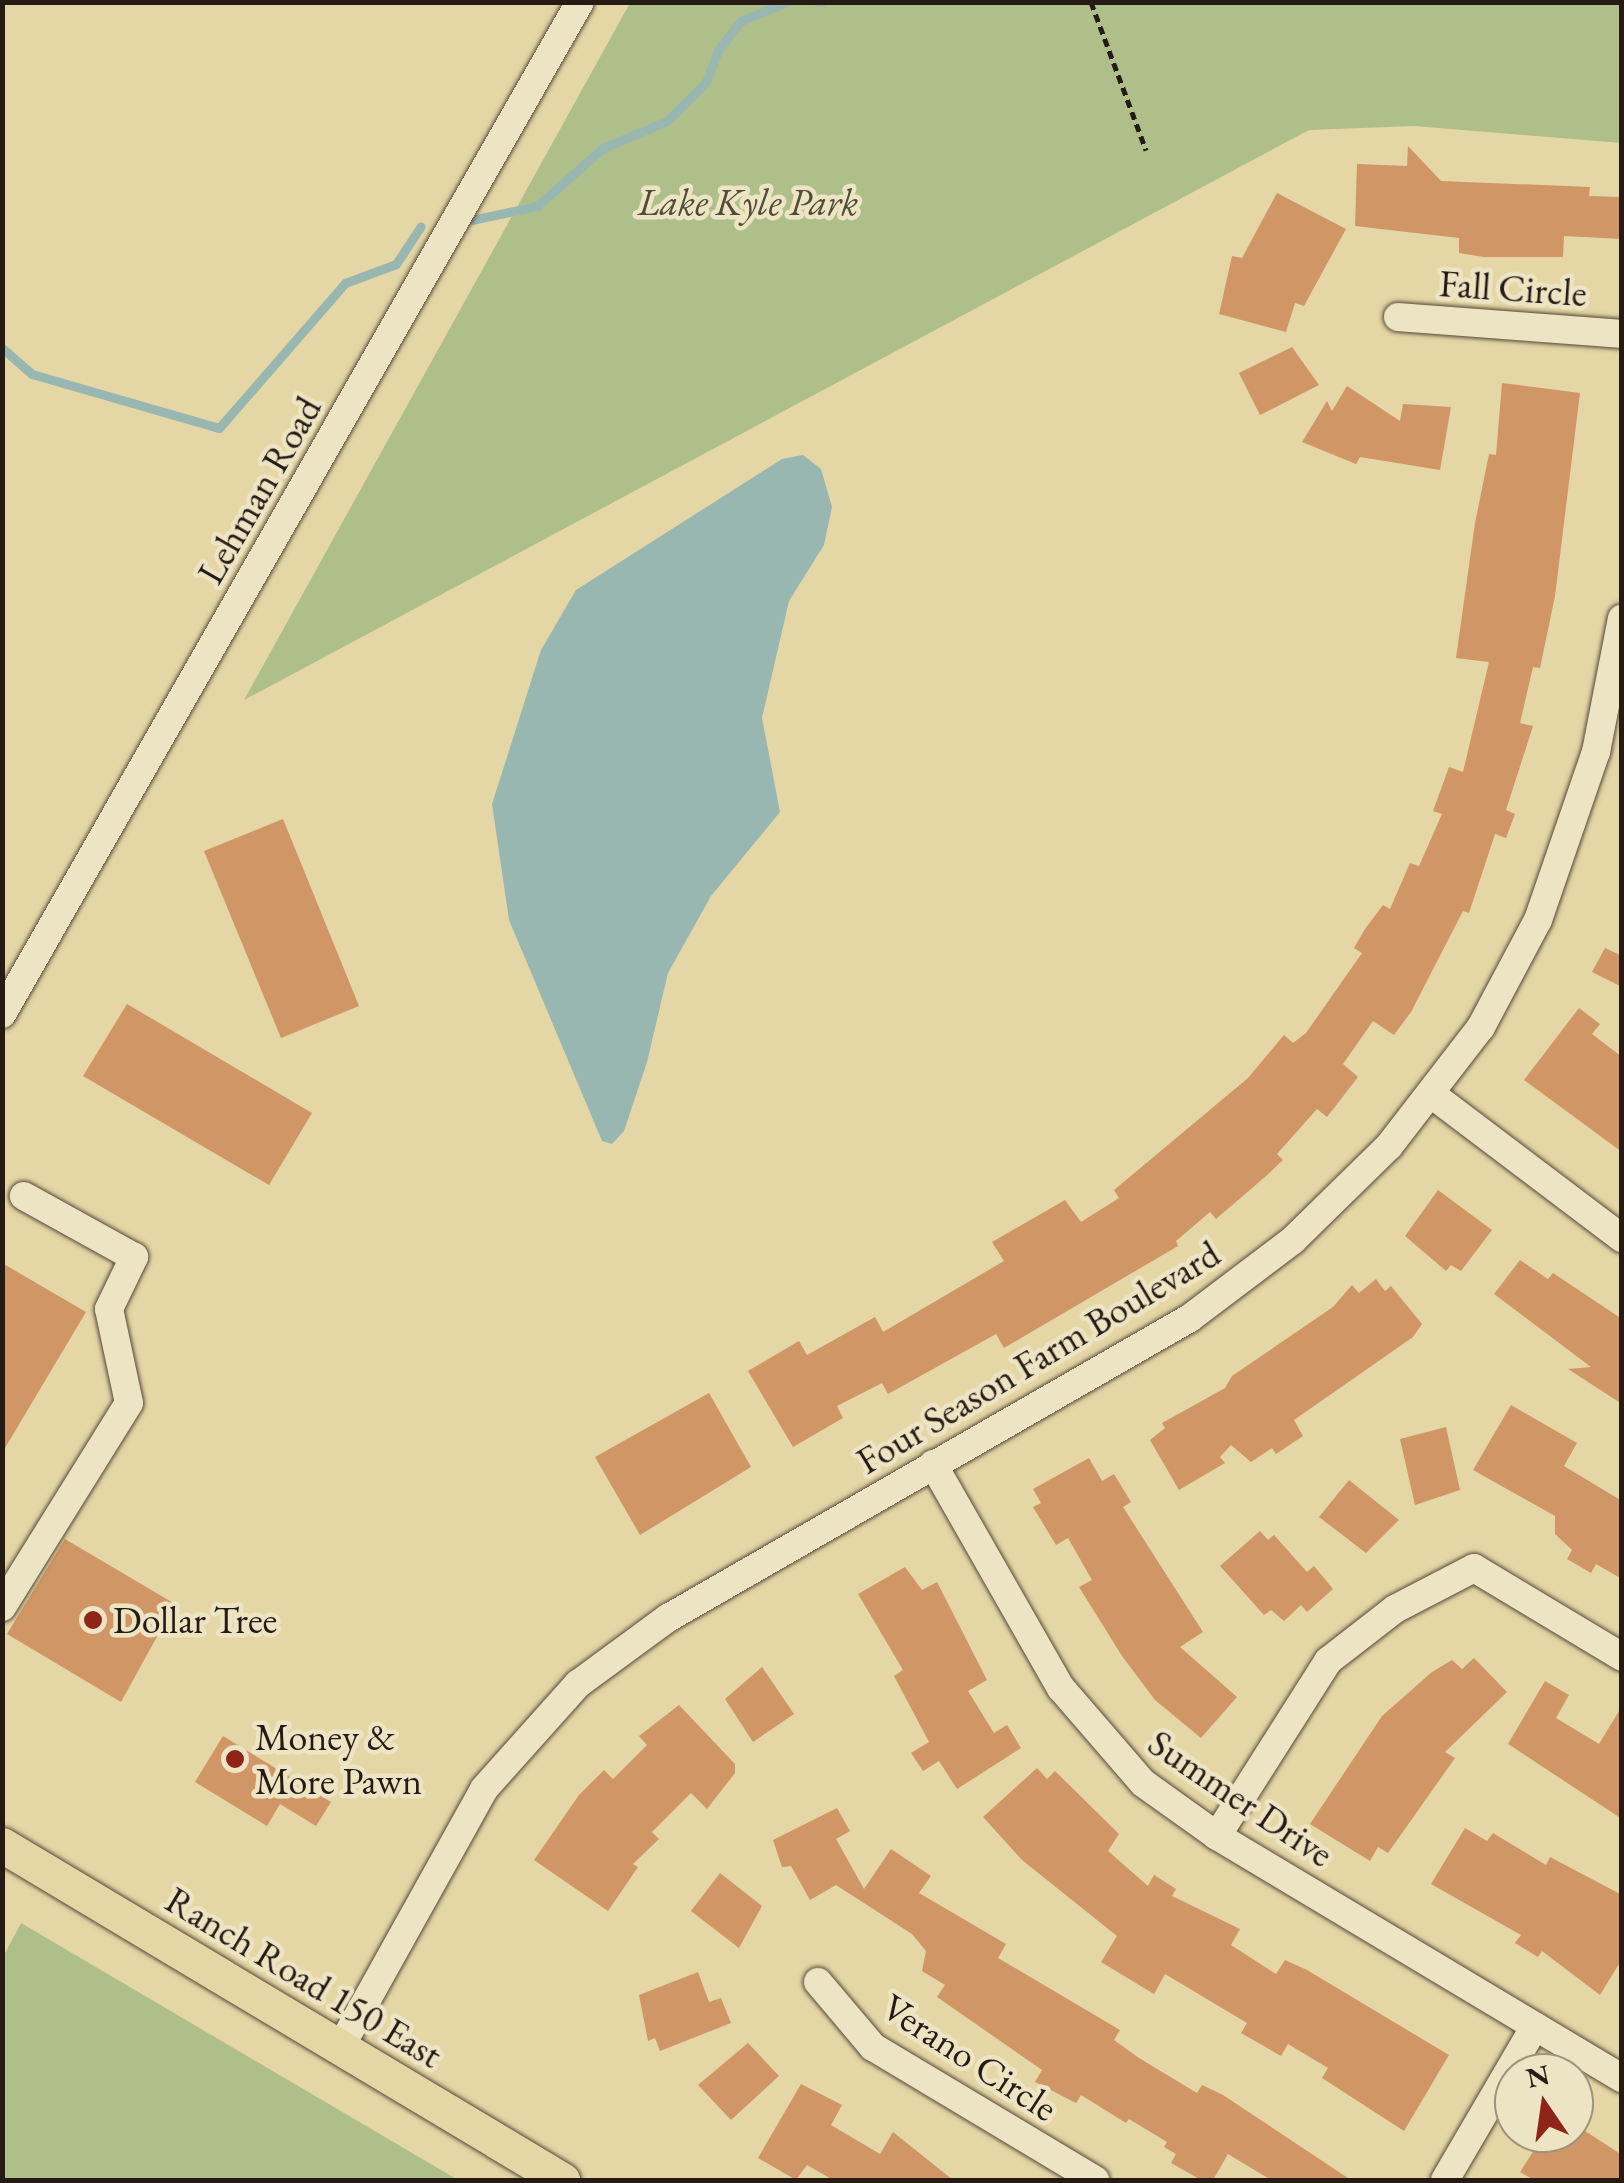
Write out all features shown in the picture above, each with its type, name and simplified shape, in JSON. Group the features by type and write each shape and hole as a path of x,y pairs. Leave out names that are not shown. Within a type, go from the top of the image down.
{"main road":[{"name":"Ranch Road 150 East","path":"2,1844 562,2180"}],"street":[{"name":"Lehman Road","path":"2,1014 580,2"},
{"name":"Fall Circle","path":"1398,317 1622,334"},
{"name":"Four Season Farm Boulevard","path":"340,2048 484,1789 540,1720 668,1618 1140,1348 1238,1284 1343,1196 1434,1096 1511,973 1561,864 1596,752 1622,618"},
{"path":"1434,1096 1622,1238"},
{"path":"2,1606 129,1403 109,1308 134,1257 24,1196"},
{"name":"Summer Drive","path":"932,1464 1089,1727 1143,1784 1217,1836 1622,2078"},
{"path":"1217,1836 1282,1724 1328,1661 1395,1609 1474,1568 1622,1657"},
{"name":"Verano Circle","path":"818,1982 873,2047 1095,2180"},
{"path":"1446,2180 1535,2026"}],"path":[{"path":"1091,2 1146,150"}],"green space":[{"name":"Lake Kyle Park","path":"630,3 1621,3 1621,143 1414,126 1309,130 244,700"},
{"path":"21,1923 458,2180 3,2180 3,1957"}],"water":[{"path":"803,455 821,469 832,507 824,545 789,601 762,718 780,812 711,896 668,973 647,1062 624,1131 612,1144 602,1141 509,920 492,804 541,650 576,590 782,459"}],"building":[{"path":"1408,146 1441,181 1590,187 1589,196 1622,197 1622,239 1564,236 1563,257 1484,257 1459,253 1459,238 1355,226 1357,164 1407,166"},
{"path":"1277,193 1346,229 1304,306 1295,303 1286,332 1219,314 1232,256 1242,258"},
{"path":"1292,347 1319,385 1260,415 1239,373"},
{"path":"1502,383 1580,393 1555,596 1540,668 1533,667 1520,723 1533,726 1506,810 1515,814 1506,838 1495,834 1469,913 1463,911 1411,1012 1394,1035 1373,1021 1343,1064 1358,1077 1327,1117 1317,1109 1277,1154 1283,1160 1216,1219 1210,1212 1176,1241 1178,1246 1004,1348 996,1334 888,1394 882,1383 837,1406 843,1418 793,1447 748,1371 799,1341 807,1355 875,1317 883,1332 1004,1261 992,1242 1065,1200 1081,1222 1119,1198 1114,1190 1248,1078 1284,1035 1293,1043 1306,1033 1362,953 1354,948 1365,929 1383,905 1390,909 1410,863 1419,866 1442,814 1433,811 1449,767 1463,772 1489,662 1456,658 1475,523 1489,454 1496,455"},
{"path":"1347,386 1400,421 1403,404 1451,407 1440,470 1360,457 1356,464 1302,442 1327,401 1332,411"},
{"path":"283,819 359,1006 281,1038 204,851"},
{"path":"1605,948 1622,956 1622,987 1592,972"},
{"path":"127,1004 312,1113 269,1185 83,1076"},
{"path":"1579,1008 1600,1024 1592,1034 1622,1057 1622,1152 1524,1080"},
{"path":"1438,1190 1492,1230 1461,1271 1451,1265 1446,1271 1405,1236"},
{"path":"1520,1260 1548,1279 1553,1273 1622,1319 1622,1404 1568,1369 1591,1367 1494,1294"},
{"path":"2,1263 86,1312 2,1453"},
{"path":"1376,1279 1385,1291 1391,1286 1422,1324 1413,1337 1294,1420 1303,1436 1276,1454 1272,1448 1251,1462 1231,1445 1220,1457 1225,1463 1179,1490 1150,1440 1165,1428 1162,1423 1225,1388 1232,1376 1333,1307 1352,1285 1359,1293"},
{"path":"709,1393 751,1467 640,1535 595,1457"},
{"path":"1511,1405 1577,1443 1564,1466 1622,1501 1622,1579 1596,1564 1591,1573 1567,1559 1572,1550 1555,1534 1555,1516 1473,1470"},
{"path":"1446,1427 1460,1490 1415,1505 1400,1439"},
{"path":"1089,1458 1102,1481 1114,1474 1131,1502 1123,1507 1203,1632 1180,1647 1237,1697 1201,1738 1155,1700 1122,1656 1079,1587 1092,1580 1068,1538 1056,1545 1033,1507 1041,1503 1033,1489"},
{"path":"1349,1480 1399,1520 1366,1553 1319,1517"},
{"path":"1260,1531 1268,1540 1274,1535 1307,1572 1314,1566 1333,1589 1307,1612 1301,1605 1284,1621 1271,1610 1264,1615 1220,1566"},
{"name":"Dollar Tree","path":"65,1539 175,1604 121,1702 7,1634"},
{"path":"905,1567 922,1590 937,1582 987,1680 968,1691 994,1733 1007,1725 1021,1748 957,1789 939,1761 923,1771 911,1753 929,1742 894,1676 903,1670 858,1594"},
{"path":"1474,1658 1507,1692 1445,1752 1455,1758 1388,1853 1378,1847 1370,1861 1310,1824 1382,1716 1432,1672 1452,1660 1462,1669"},
{"path":"762,1667 794,1714 753,1742 725,1699"},
{"path":"1545,1681 1569,1695 1556,1718 1599,1744 1622,1706 1622,1819 1508,1744"},
{"path":"679,1705 735,1764 735,1773 707,1809 691,1793 652,1832 659,1839 633,1864 638,1867 608,1911 534,1860 579,1795 604,1770 613,1779 647,1745 639,1736"},
{"name":"Money & More Pawn","path":"223,1736 331,1802 316,1826 280,1804 267,1826 195,1782"},
{"path":"1037,1768 1047,1779 1055,1771 1119,1834 1108,1851 1148,1886 1154,1875 1176,1889 1172,1896 1240,1929 1231,1945 1276,1974 1285,1960 1307,1970 1449,2055 1404,2131 1322,2078 1328,2068 1288,2044 1281,2056 1241,2033 1247,2023 1165,1974 1154,1994 1101,1962 1117,1936 1022,1860 983,1817"},
{"path":"837,1808 850,1831 836,1839 864,1889 891,1849 931,1876 919,1893 1006,1944 998,1958 1120,2030 1114,2040 1139,2058 1197,2093 1202,2085 1223,2095 1351,2180 1271,2180 1228,2154 1213,2180 1201,2180 1171,2163 1176,2154 1164,2147 1167,2142 1129,2119 1126,2123 1081,2095 1076,2103 1035,2082 1042,2070 937,1997 945,1985 922,1971 926,1951 912,1934 836,1885 810,1900 791,1866 782,1867 773,1840"},
{"path":"1465,1828 1487,1841 1493,1833 1546,1865 1550,1857 1622,1895 1622,1959 1600,1995 1542,1951 1538,1957 1515,1943 1521,1935 1431,1884"},
{"path":"720,1873 762,1906 739,1948 691,1911"},
{"path":"698,1972 709,2002 721,1998 731,2023 660,2051 655,2038 648,2041 639,1995"},
{"path":"748,2043 779,2076 731,2120 698,2085"},
{"path":"801,2084 842,2105 831,2125 880,2154 893,2132 953,2180 833,2180 807,2165 796,2180 758,2158"},
{"path":"1594,2137 1622,2155 1622,2180 1534,2180 1520,2172 1532,2153 1594,2153"}],"waterway":[{"path":"472,220 537,206 603,148 667,121 706,82 718,50 741,21 787,2"},
{"path":"2,348 32,374 219,428 345,283 396,264 421,226"}],"place":[{"name":"Dollar Tree","path":"93,1620"},
{"name":"Money & More Pawn","path":"235,1759"}]}
